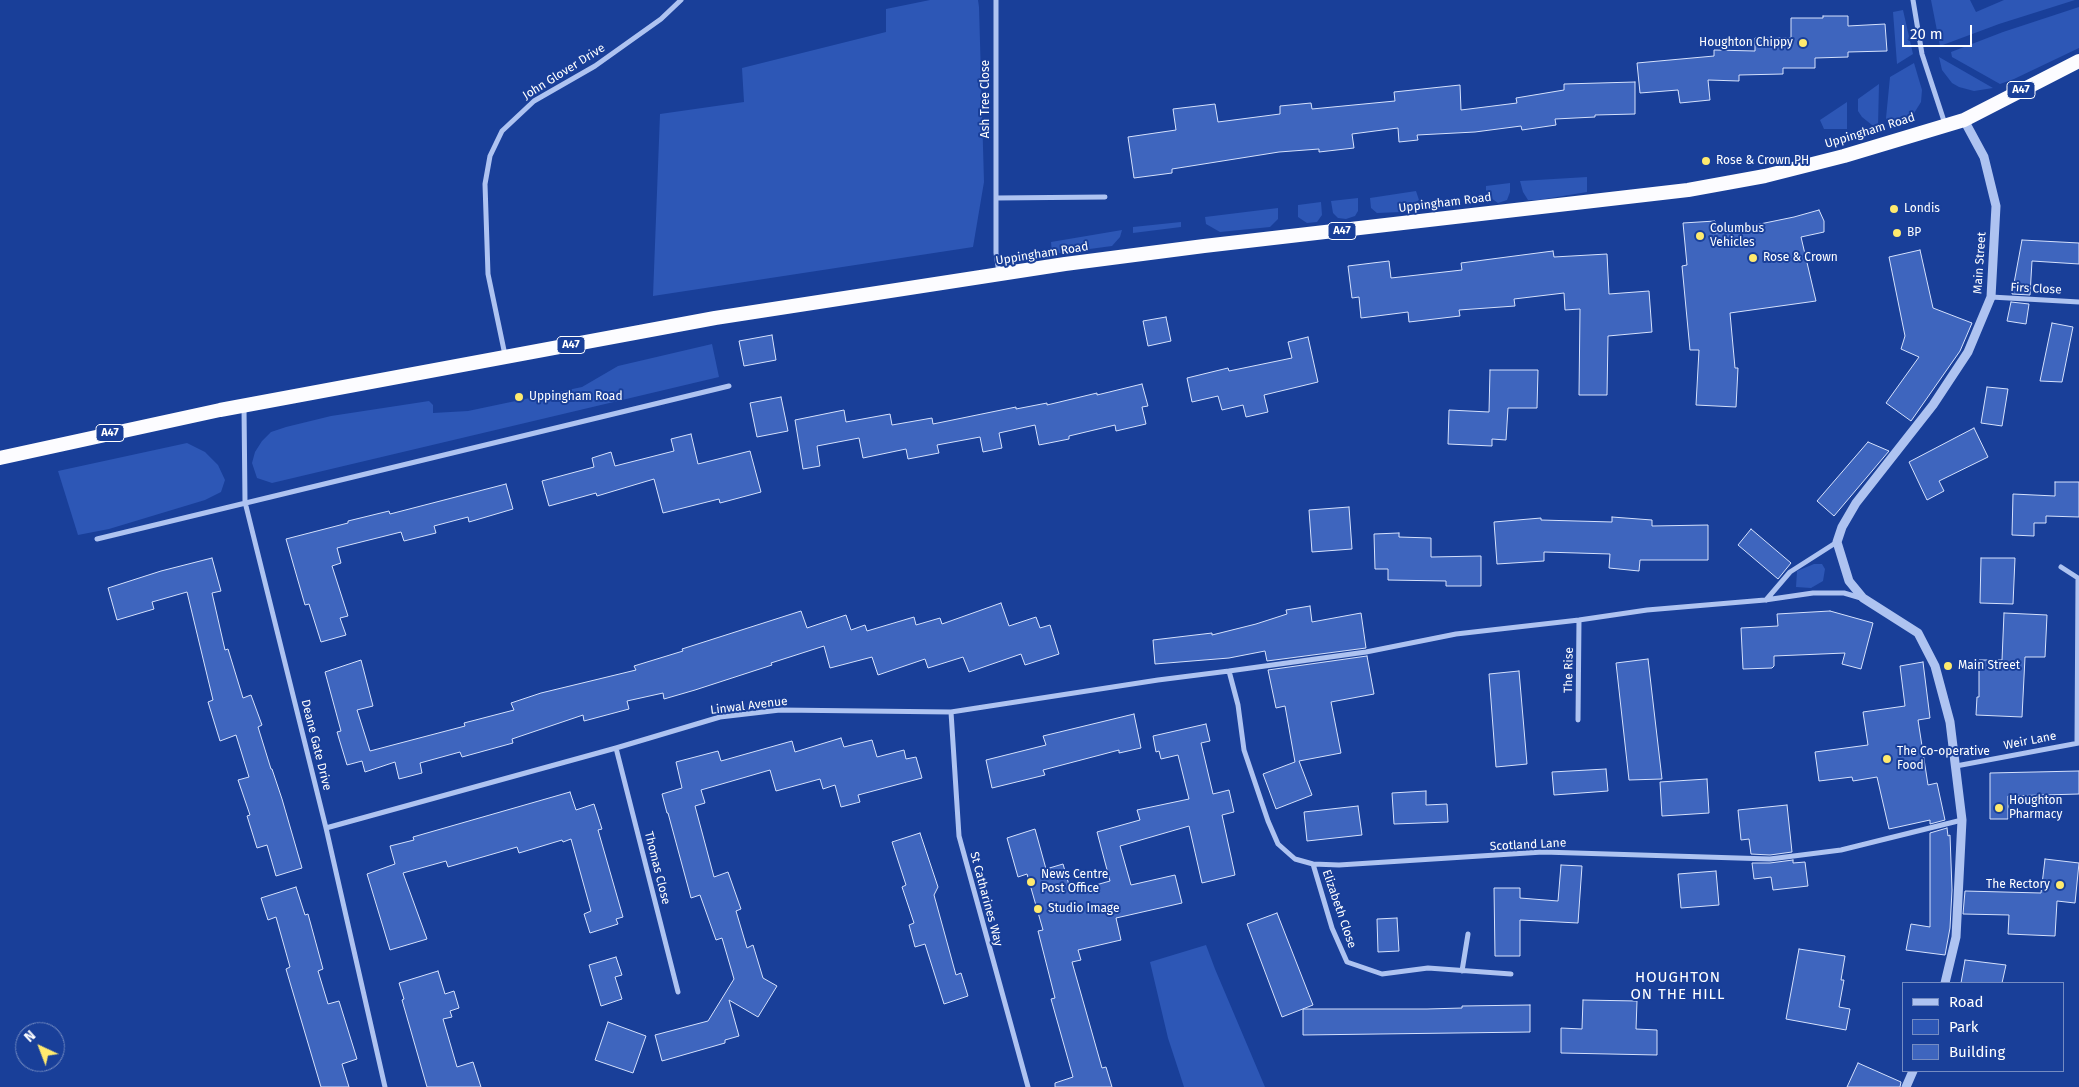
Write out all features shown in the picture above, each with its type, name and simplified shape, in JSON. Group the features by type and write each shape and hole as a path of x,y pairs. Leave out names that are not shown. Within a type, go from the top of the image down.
{"highway":[{"name":"Uppingham Road","path":"0,458 220,410 715,318 1000,276 1065,264 1688,190 1765,176 1844,156 1964,120 2079,61"}],"street":[{"name":"John Glover Drive","path":"506,358 488,274 484,184 490,156 502,131 534,101 610,55 661,19 681,0"},
{"name":"Ash Tree Close","path":"996,0 996,253 1000,276"},
{"path":"1913,0 1922,54 1945,125"},
{"name":"Main Street","path":"1837,542 1842,527 1856,503 1933,405 1968,352 1991,297 1996,206 1984,157 1964,120"},
{"path":"996,198 1106,197"},
{"name":"Firs Close","path":"1991,297 2079,302"},
{"path":"98,539 729,386"},
{"name":"Deane Gate Drive","path":"244,406 245,502 326,828 384,1087"},
{"path":"1766,600 1790,572 1807,559 1837,542 1849,581 1863,598"},
{"path":"2061,567 2079,578 2078,743"},
{"path":"1229,671 1366,652 1456,634 1579,620 1646,610 1766,600 1813,593 1844,593 1863,598 1918,633 1935,666 1950,722 1962,820 1956,937 1945,982"},
{"name":"The Rise","path":"1578,720 1579,620"},
{"name":"Linwal Avenue","path":"326,828 616,748 720,717 780,710 950,712 1229,671"},
{"name":"Scotland Lane","path":"1229,671 1238,705 1244,750 1268,821 1278,844 1295,860 1313,864 1339,865 1543,852 1770,859 1841,850 1962,820"},
{"name":"St Catharines Way","path":"950,712 959,836 1028,1087"},
{"name":"Weir Lane","path":"1956,766 2078,743"},
{"name":"Thomas Close","path":"616,748 678,992"},
{"name":"Elizabeth Close","path":"1313,864 1332,928 1347,962 1382,974 1428,968 1511,974"},
{"path":"1462,971 1468,934"},
{"path":"1906,1087 1913,1072"}],"green space":[{"path":"930,0 978,0 984,182 973,247 653,296 660,114 744,102 742,68 886,32 886,9"},
{"path":"1931,0 1970,0 1976,12 2004,0 2075,0 1999,24 1940,46"},
{"path":"2079,7 2079,48 2014,79 2000,84 1952,57 1951,52 2003,32"},
{"path":"1903,10 1913,54 1897,64 1893,12"},
{"path":"1939,57 1993,88 1974,91 1952,83 1942,70"},
{"path":"1914,63 1922,90 1921,102 1911,118 1903,124 1889,125 1886,118 1890,77"},
{"path":"1879,84 1878,126 1872,125 1862,117 1858,111 1858,99"},
{"path":"1847,102 1847,129 1824,129 1820,120"},
{"path":"1587,177 1587,192 1539,200 1528,200 1523,192 1520,181"},
{"path":"1510,183 1510,192 1507,200 1498,203 1491,198 1486,190 1486,186"},
{"path":"1416,191 1419,200 1402,212 1377,213 1371,208 1370,198"},
{"path":"1358,198 1358,211 1355,216 1346,219 1338,218 1333,213 1331,201"},
{"path":"1321,202 1322,215 1317,222 1307,223 1298,217 1298,205"},
{"path":"1278,208 1278,219 1270,227 1220,232 1206,224 1205,217"},
{"path":"1181,222 1181,227 1133,233 1133,227"},
{"path":"1122,230 1120,237 1112,246 1052,254 1051,242"},
{"path":"712,344 719,377 272,483 257,478 252,463 255,452 262,441 271,432 286,427 331,416 429,401 433,405 433,413 468,411 582,387 618,366"},
{"path":"187,443 205,452 218,465 225,480 221,492 205,500 109,529 78,535 58,471"},
{"path":"1814,564 1822,564 1825,569 1823,581 1811,588 1796,587 1797,571"},
{"path":"1206,945 1265,1087 1184,1087 1168,1038 1150,962"}],"building":[{"path":"1823,16 1848,16 1848,26 1885,24 1887,51 1848,52 1848,57 1815,58 1815,68 1783,68 1783,74 1739,75 1739,81 1708,80 1710,100 1680,103 1678,90 1640,93 1637,63 1714,56 1714,50 1755,51 1755,38 1791,38 1791,18 1823,18"},
{"path":"1635,82 1635,114 1555,119 1556,125 1522,130 1521,126 1475,132 1417,135 1418,140 1399,142 1398,128 1352,134 1354,148 1319,152 1319,149 1279,152 1172,169 1172,173 1134,178 1128,137 1176,130 1173,109 1215,104 1218,122 1280,114 1280,106 1311,103 1312,109 1395,101 1394,92 1460,85 1461,110 1517,103 1516,98 1564,90 1564,84"},
{"path":"1819,210 1824,221 1824,232 1801,237 1816,301 1730,313 1735,368 1738,368 1736,407 1696,405 1699,350 1690,350 1682,266 1687,265 1683,223 1715,221 1716,233"},
{"path":"2022,240 2079,243 2079,264 2032,261 2030,295 2012,294"},
{"path":"1920,250 1933,308 1972,323 1960,351 1911,421 1886,403 1919,357 1901,349 1905,336 1889,257"},
{"path":"1553,251 1554,257 1607,254 1609,294 1649,291 1652,332 1608,336 1607,395 1579,395 1580,309 1565,310 1564,293 1514,299 1515,306 1459,310 1460,316 1409,322 1408,312 1361,318 1359,297 1352,298 1348,266 1389,261 1391,278 1462,270 1461,263"},
{"path":"2011,302 2029,304 2026,324 2007,321"},
{"path":"1166,317 1171,341 1148,346 1143,321"},
{"path":"2052,323 2073,327 2062,382 2040,381"},
{"path":"772,335 776,360 744,366 739,341"},
{"path":"1308,337 1318,382 1264,395 1268,412 1246,417 1243,405 1222,410 1218,396 1192,402 1187,378 1228,368 1229,371 1292,358 1288,342"},
{"path":"1490,370 1538,370 1537,408 1508,408 1506,440 1492,439 1492,446 1448,444 1449,410 1489,412"},
{"path":"1142,384 1148,406 1142,407 1146,424 1116,431 1115,425 1069,436 1069,439 1039,445 1035,425 999,433 1002,448 983,452 980,437 937,445 939,453 908,459 906,449 863,458 859,438 817,446 820,466 803,469 795,420 844,410 846,422 890,414 892,425 932,418 933,424 1016,407 1016,409 1047,403 1047,405"},
{"path":"1987,387 2008,389 2002,426 1981,423"},
{"path":"781,397 788,431 757,437 750,403"},
{"path":"1974,428 1988,457 1939,481 1944,491 1927,500 1909,462"},
{"path":"691,434 698,464 750,451 761,492 720,503 719,499 663,513 654,479 597,496 596,493 549,506 542,481 594,467 592,458 611,452 615,466 674,451 671,439"},
{"path":"1868,442 1889,451 1834,516 1817,501"},
{"path":"2055,482 2079,482 2079,517 2046,516 2046,523 2034,523 2034,536 2012,535 2013,494 2055,496"},
{"path":"506,484 513,509 469,522 468,517 434,526 436,533 404,541 401,532 337,548 341,563 332,566 348,616 340,618 346,635 321,642 309,604 305,605 286,539 348,523 348,521 389,511 390,514"},
{"path":"1349,507 1352,549 1312,552 1309,510"},
{"path":"1612,517 1652,520 1652,526 1708,525 1708,560 1640,560 1639,571 1609,568 1610,554 1544,552 1544,561 1497,564 1494,522 1541,518 1541,520 1612,522"},
{"path":"1751,529 1791,563 1778,579 1738,545"},
{"path":"1399,533 1399,537 1431,538 1431,557 1481,556 1481,586 1446,586 1446,581 1388,580 1388,569 1375,569 1374,534"},
{"path":"212,558 221,591 212,593 225,650 228,649 243,698 251,695 262,725 258,727 302,868 276,876 267,845 257,848 247,816 250,815 238,780 249,777 236,735 220,741 208,702 213,700 187,592 152,602 154,609 117,620 108,588 161,571"},
{"path":"1981,558 2015,558 2013,604 1980,603"},
{"path":"1001,603 1009,626 1036,617 1040,628 1050,625 1059,654 1025,665 1021,654 969,672 963,657 928,668 925,659 878,675 872,657 830,668 824,646 771,663 772,665 664,699 663,693 627,701 629,709 584,721 583,715 512,739 513,743 462,757 460,752 420,763 422,773 399,779 395,762 365,772 362,761 347,765 337,732 341,731 325,672 361,660 373,706 357,710 370,751 465,726 464,723 514,710 511,703 541,693 636,670 634,666 801,611 807,628 846,615 851,630 865,625 867,631 914,617 916,625 940,618 942,624"},
{"path":"1310,606 1312,622 1361,613 1366,648 1267,661 1265,651 1229,658 1155,664 1153,640 1212,633 1212,635 1287,614 1286,610"},
{"path":"1830,611 1873,623 1861,669 1842,664 1845,653 1774,656 1774,666 1772,668 1743,669 1741,628 1778,626 1777,614"},
{"path":"2004,613 2047,615 2045,657 2025,657 2022,717 1976,715 1977,697 1979,697 1979,660 2002,660"},
{"path":"1367,656 1374,694 1331,702 1341,753 1299,761 1312,795 1276,809 1263,774 1295,762 1285,706 1276,708 1268,670"},
{"path":"1648,659 1662,779 1629,780 1616,663"},
{"path":"1923,662 1930,718 1918,720 1928,785 1937,783 1945,820 1930,824 1930,820 1889,829 1877,777 1853,781 1852,777 1819,781 1815,752 1868,745 1863,712 1905,706 1900,666"},
{"path":"1519,671 1527,764 1496,767 1489,674"},
{"path":"1134,714 1141,748 1119,753 1119,750 1043,770 1045,775 992,788 986,760 1046,745 1043,736"},
{"path":"1206,724 1210,741 1201,743 1213,794 1229,790 1234,812 1222,815 1235,875 1202,883 1189,826 1120,846 1131,885 1175,875 1182,903 1116,918 1121,940 1078,950 1081,960 1072,962 1102,1068 1106,1067 1112,1087 1055,1087 1055,1083 1073,1077 1051,999 1055,998 1038,931 1043,930 1027,874 1018,877 1007,838 1035,829 1046,869 1063,864 1071,892 1110,881 1097,832 1140,820 1137,810 1189,799 1178,755 1161,759 1159,751 1156,752 1153,736"},
{"path":"841,738 844,747 872,740 877,757 904,750 906,759 916,757 922,778 858,795 860,802 841,807 835,785 823,789 820,779 776,791 770,770 701,790 705,803 695,806 714,877 728,872 741,909 736,911 747,948 753,945 763,978 777,986 758,1017 729,1000 739,1036 725,1040 725,1043 662,1061 655,1035 708,1021 734,979 722,938 716,940 700,895 691,898 667,813 662,794 682,788 676,762 718,751 721,761 792,741 795,752"},
{"path":"1606,769 1608,791 1554,795 1552,772"},
{"path":"2079,771 2079,794 2008,796 2008,819 1990,819 1990,773"},
{"path":"1707,779 1709,813 1662,816 1660,782"},
{"path":"1426,791 1426,805 1447,804 1448,822 1394,824 1392,793"},
{"path":"570,792 576,810 594,804 602,829 598,830 623,917 616,919 618,924 590,933 584,914 591,911 571,839 563,842 562,840 519,853 517,847 448,867 446,861 403,873 427,939 390,950 367,874 395,864 390,846 414,840 413,837"},
{"path":"1787,805 1792,852 1770,855 1751,854 1749,839 1741,840 1738,810"},
{"path":"1358,806 1362,835 1307,841 1304,812"},
{"path":"1947,828 1948,836 1950,835 1952,890 1950,928 1945,955 1906,950 1911,924 1930,927 1930,833"},
{"path":"920,833 938,887 934,895 956,975 961,973 968,996 944,1004 925,944 915,947 909,925 914,923 902,887 906,885 892,842"},
{"path":"2045,859 2079,863 2075,903 2057,901 2055,936 2008,934 2009,915 1963,914 1965,891 2041,893"},
{"path":"1793,860 1793,863 1805,862 1808,886 1773,890 1771,877 1754,879 1752,863"},
{"path":"1561,865 1582,866 1578,923 1520,920 1520,956 1495,956 1494,888 1520,888 1520,898 1558,901"},
{"path":"1716,871 1719,905 1681,908 1678,874"},
{"path":"296,887 305,915 308,914 323,969 318,971 328,1004 339,1001 357,1059 342,1064 349,1087 321,1087 286,969 290,967 276,917 268,920 261,898"},
{"path":"1277,913 1313,1005 1282,1017 1247,924"},
{"path":"1397,918 1399,951 1378,952 1377,919"},
{"path":"1799,949 1845,956 1841,980 1844,980 1839,1007 1850,1009 1846,1030 1786,1019"},
{"path":"616,957 622,975 615,977 622,999 601,1006 589,965"},
{"path":"1965,960 2006,965 2002,982 1961,982"},
{"path":"438,971 445,994 454,991 459,1008 450,1011 452,1017 443,1019 457,1067 473,1062 481,1087 427,1087 402,1000 404,999 399,983"},
{"path":"1583,1000 1637,1001 1636,1029 1657,1030 1657,1055 1561,1053 1561,1028 1582,1029"},
{"path":"1530,1005 1530,1032 1303,1035 1303,1009 1427,1009 1462,1008 1462,1006"},
{"path":"608,1022 646,1036 633,1073 595,1060"},
{"path":"1858,1063 1901,1082 1900,1087 1847,1087"}],"place":[{"name":"Houghton Chippy","path":"1803,43"},
{"name":"Rose & Crown PH","path":"1706,161"},
{"name":"Londis","path":"1894,209"},
{"name":"BP","path":"1897,233"},
{"name":"Columbus Vehicles","path":"1700,236"},
{"name":"Rose & Crown","path":"1753,258"},
{"name":"Uppingham Road","path":"519,397"},
{"name":"Main Street","path":"1948,666"},
{"name":"The Co-operative Food","path":"1887,759"},
{"name":"Houghton Pharmacy","path":"1999,808"},
{"name":"News Centre Post Office","path":"1031,882"},
{"name":"The Rectory","path":"2060,885"},
{"name":"Studio Image","path":"1038,909"}],"district":[{"name":"HOUGHTON ON THE HILL","path":"1678,986"}]}
